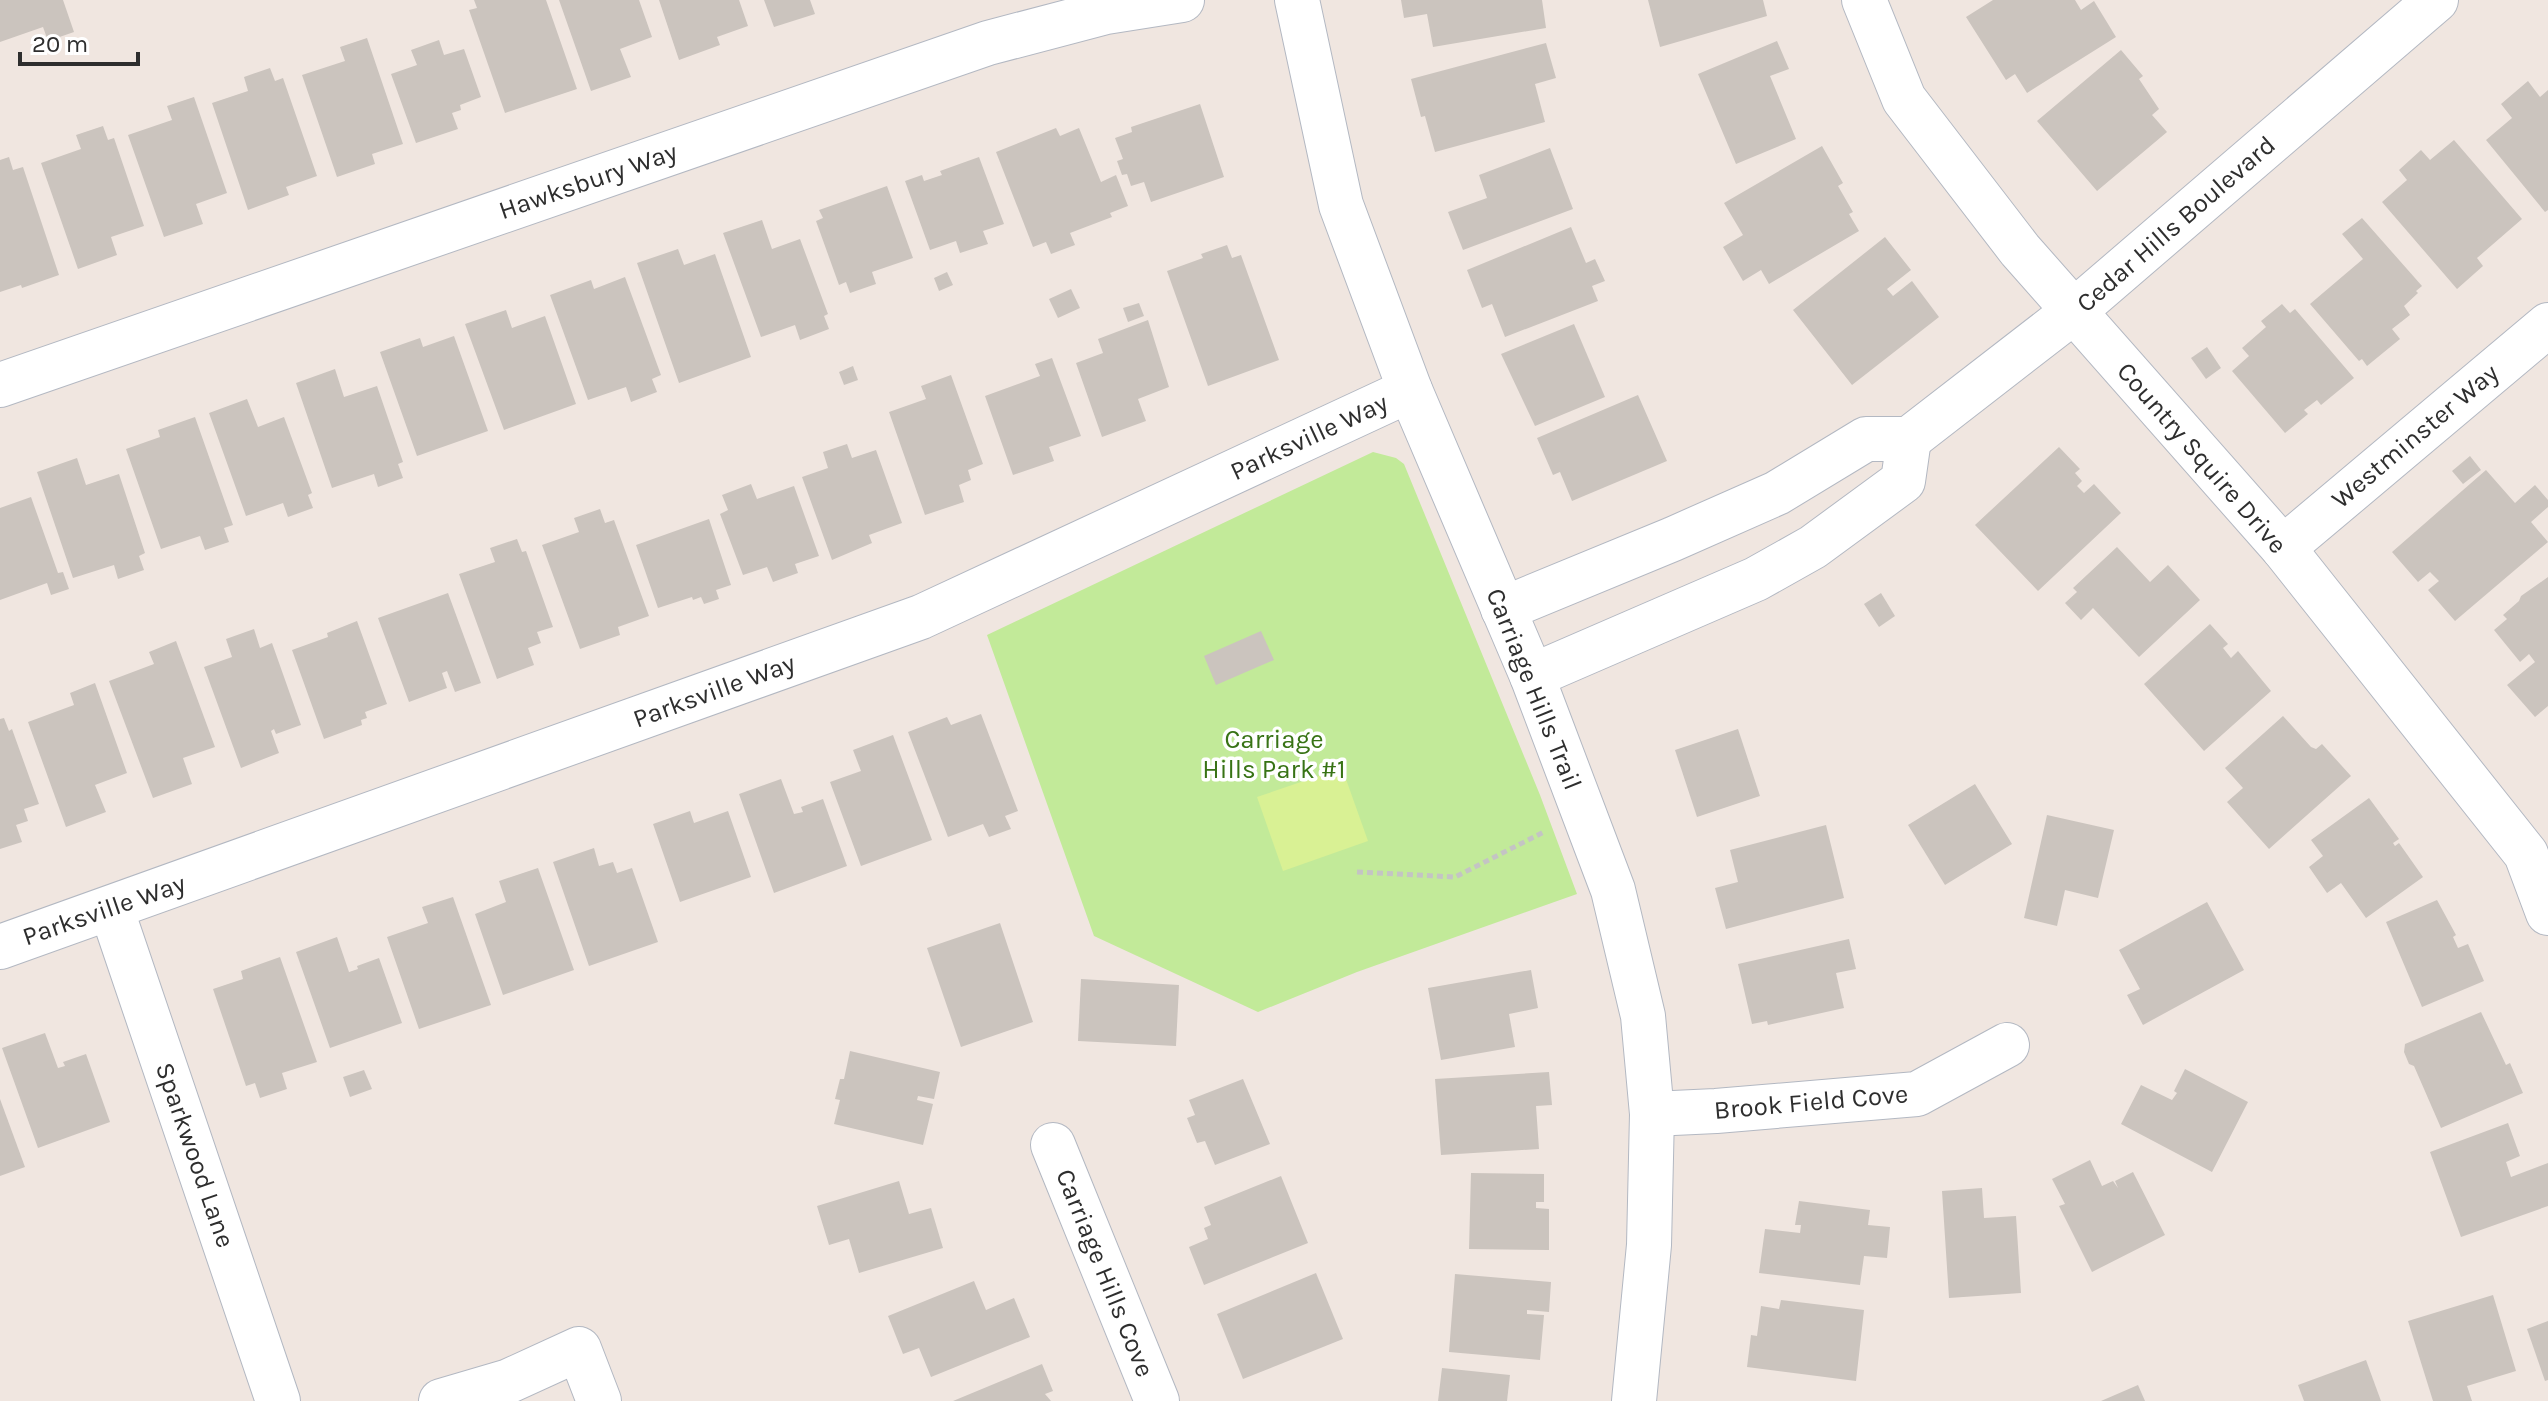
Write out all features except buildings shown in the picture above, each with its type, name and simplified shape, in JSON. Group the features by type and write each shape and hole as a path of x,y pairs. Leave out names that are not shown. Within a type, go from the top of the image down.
{"street":[{"name":"Hawksbury Way","path":"0,385 988,43 1106,12 1182,0"},
{"name":"Carriage Hills Trail","path":"1297,0 1341,205 1410,390 1532,676 1613,890 1643,1016 1652,1114 1649,1245 1634,1401"},
{"name":"Country Squire Drive","path":"1864,0 1904,99 2027,258 2283,548 2526,854 2548,913"},
{"name":"Cedar Hills Boulevard","path":"1909,439 2073,312 2436,0"},
{"name":"Westminster Way","path":"2283,548 2548,325"},
{"name":"Parksville Way","path":"0,947 921,617 1410,390"},
{"path":"1503,609 1777,493 1866,439 1909,439 1903,481 1813,547 1756,579 1532,676"},
{"name":"Sparkwood Lane","path":"111,908 278,1401"},
{"name":"Brook Field Cove","path":"1652,1114 1917,1094 2007,1045"},
{"name":"Carriage Hills Cove","path":"1053,1145 1157,1401"},
{"path":"441,1401 509,1381 579,1349 599,1401"}],"path":[{"path":"1357,872 1455,877 1544,832"}],"green space":[{"name":"Carriage Hills Park #1","path":"1373,452 1396,458 1404,464 1540,795 1577,894 1357,972 1258,1012 1094,936 987,635"},
{"path":"1342,768 1368,841 1283,871 1257,797"}]}
